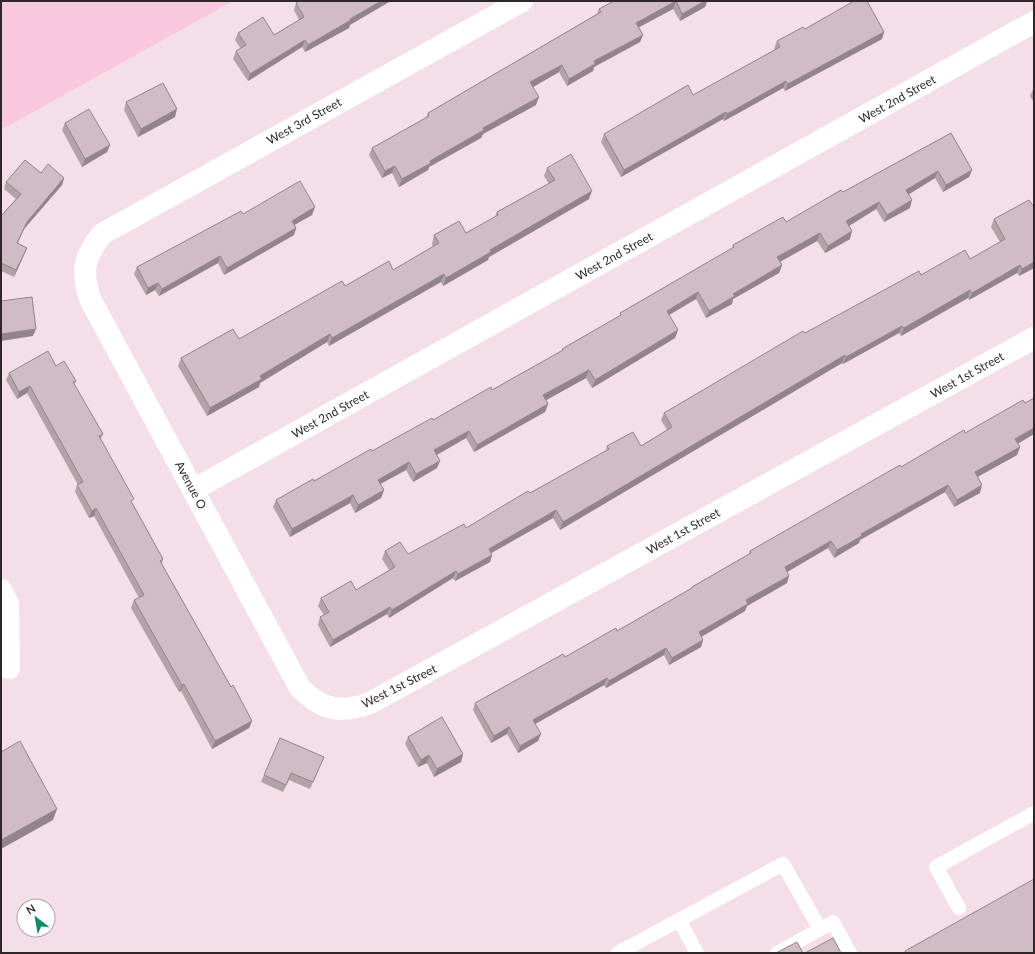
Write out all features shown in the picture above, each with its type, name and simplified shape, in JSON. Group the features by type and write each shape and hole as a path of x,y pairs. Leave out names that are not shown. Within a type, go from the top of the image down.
{"street":[{"name":"West 3rd Street","path":"91,247 102,234 522,1"},
{"name":"West 2nd Street","path":"193,490 1034,22"},
{"name":"Avenue O","path":"91,247 85,265 85,283 90,299 300,688 312,700 328,708"},
{"name":"West 1st Street","path":"328,708 354,709 370,703 1034,338"},
{"path":"1,590 8,604 9,668"}],"lane":[{"path":"959,908 936,867 1034,813"},
{"path":"618,953 783,864 820,929"},
{"path":"680,920 697,953"},
{"path":"776,953 833,922 850,953"}],"shaded area":[{"path":"1,1 233,1 1,130"}],"building":[{"path":"299,1 381,1 308,45 305,40 250,74 236,51 246,45 238,33 263,17 274,35 304,17 296,3"},
{"path":"614,1 676,1 636,23 643,35 594,61 595,64 569,79 562,65 530,82 539,97 483,128 484,130 430,161 431,163 402,179 395,166 385,171 372,148 429,116 428,113 601,12 599,9"},
{"path":"676,1 705,1 682,14"},
{"path":"854,1 867,1 884,32 788,84 786,81 727,114 726,112 624,170 604,134 688,85 693,95 780,47 777,41 803,27 805,29"},
{"path":"163,83 177,109 141,129 126,102"},
{"path":"89,109 110,145 85,159 65,123"},
{"path":"951,133 972,170 946,185 938,171 906,190 912,200 887,215 879,202 846,221 852,231 828,246 820,233 777,257 782,265 733,294 735,296 709,311 698,292 667,311 678,330 595,380 589,370 543,395 548,404 477,445 469,431 434,450 440,461 416,474 409,462 378,480 384,490 358,505 353,495 292,529 276,500 313,479 314,481 371,449 372,451 432,418 433,420 491,387 492,390 563,350 562,349 621,315 620,313 734,247 733,245 783,217 786,222 841,190 843,192"},
{"path":"571,154 592,191 490,250 491,252 446,278 444,274 332,338 330,334 260,376 262,379 210,408 181,358 233,329 239,339 342,281 345,286 389,261 393,270 439,243 434,235 459,221 466,233 498,215 497,212 555,180 547,168"},
{"path":"25,160 41,173 48,164 64,178 27,222 17,243 27,248 16,270 1,263 1,216 21,194 6,182"},
{"path":"300,181 315,207 292,221 296,228 227,268 220,256 162,289 158,283 148,288 137,267 241,211 243,214"},
{"path":"1029,200 1034,207 1034,262 1022,269 1020,265 972,293 970,290 904,328 902,326 846,357 845,355 563,522 556,510 489,549 492,555 458,574 456,571 392,610 390,607 333,640 320,617 329,612 321,598 351,581 356,590 395,567 385,551 400,542 408,554 464,524 466,528 528,491 530,493 609,449 607,446 633,432 641,446 672,427 664,413 803,331 805,333 919,271 921,275 965,250 970,259 1005,239 994,219"},
{"path":"32,297 36,329 1,334 1,301"},
{"path":"48,351 56,366 64,361 76,381 73,382 103,434 99,436 134,499 131,501 163,559 160,561 231,687 233,685 252,721 215,741 184,684 182,685 134,600 144,595 96,508 92,511 77,485 83,482 30,386 19,392 9,373"},
{"path":"1034,398 1034,428 1015,439 1020,447 975,472 982,485 957,500 948,485 861,534 862,536 837,550 831,541 785,567 789,576 746,600 748,604 699,632 703,640 672,658 666,648 609,681 607,678 533,720 541,734 520,746 509,727 494,736 475,703 563,654 565,657 616,628 617,631 751,553 750,551 964,430 965,433 1023,400 1025,403"},
{"path":"442,717 463,754 437,769 429,755 421,760 408,737"},
{"path":"280,738 324,757 313,782 291,773 286,785 264,775"},
{"path":"20,741 57,809 1,840 1,752"},
{"path":"1034,879 1034,953 906,953 905,951"},
{"path":"833,938 841,953 805,953"},
{"path":"797,942 803,953 776,953"}]}
